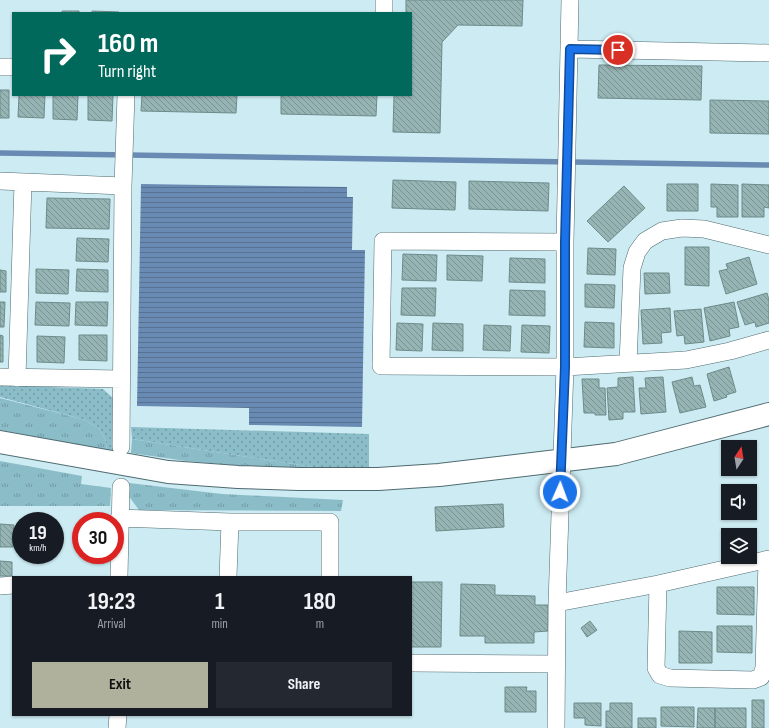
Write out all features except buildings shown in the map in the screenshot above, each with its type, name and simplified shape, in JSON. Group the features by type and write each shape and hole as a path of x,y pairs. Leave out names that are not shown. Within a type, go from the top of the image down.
{"street":[{"path":"384,0 384,12"},
{"path":"556,728 557,603 565,367 565,242 570,0"},
{"path":"570,49 769,53"},
{"path":"0,66 12,67"},
{"path":"121,447 123,168 126,96"},
{"path":"0,181 123,186"},
{"path":"17,378 23,182"},
{"path":"628,363 632,268 637,252 645,241 662,231 682,228 704,229 769,245"},
{"path":"565,242 383,241 381,366 565,367 686,360 730,351 769,340"},
{"path":"0,377 121,379"},
{"path":"0,442 168,472 246,478 378,479 439,475 616,454 769,414"},
{"path":"119,512 121,487"},
{"path":"124,518 230,522 330,522 330,576"},
{"path":"228,576 230,522"},
{"path":"557,603 658,584 768,559 764,668 761,677 753,680 670,678 660,675 656,668 658,584"},
{"path":"119,564 119,576"},
{"path":"0,586 12,585"},
{"path":"412,663 556,664"},
{"path":"117,728 118,716"}],"green space":[{"path":"0,385 103,389 114,399 114,452 107,450 105,439 99,428 82,419 0,397"},
{"path":"0,398 82,419 99,428 105,439 107,450 0,430"},
{"path":"131,427 369,434 369,467 313,467 132,439"},
{"path":"132,439 313,467 255,467 186,461 131,453"},
{"path":"0,461 82,476 81,484 111,488 110,506 0,506"},
{"path":"129,483 222,494 343,500 341,511 139,510 128,495"}],"shaded area":[{"path":"141,184 347,187 347,197 353,197 352,250 365,250 362,427 249,425 249,408 137,406"}],"waterway":[{"path":"0,153 769,165"}],"route":[{"path":"560,492 565,367 565,242 570,49 618,50"}]}
